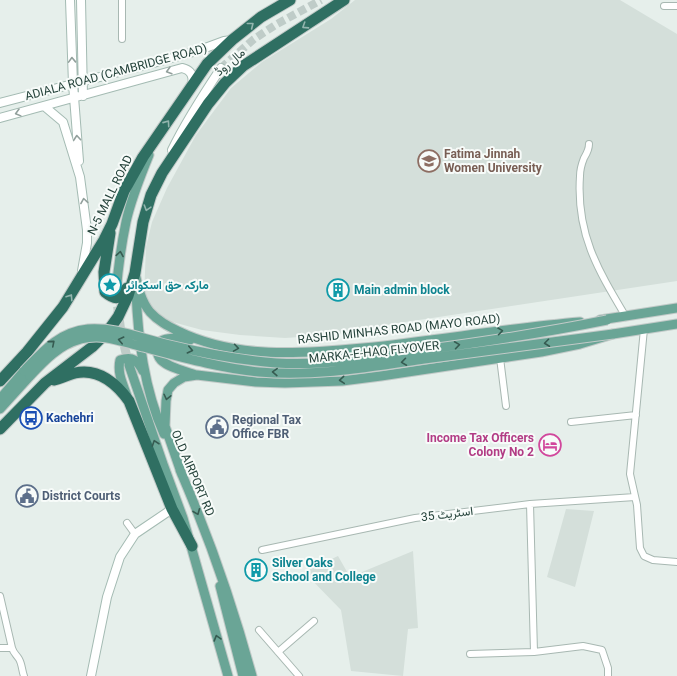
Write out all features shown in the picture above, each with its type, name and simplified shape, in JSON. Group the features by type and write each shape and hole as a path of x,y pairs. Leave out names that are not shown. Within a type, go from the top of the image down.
{"highway":[{"name":"N-5 MALL ROAD","path":"0,381 45,330 63,307 80,281 112,224 124,191 144,157 207,64 232,40 261,17 290,0"},
{"name":"مال روڈ","path":"135,273 143,222 151,195 162,173 208,104 225,83 244,66 266,50 298,31 344,0"},
{"path":"112,224 104,272 105,292 114,298 119,298 122,296 135,273"},
{"path":"0,429 45,383 92,347 108,331 118,318 128,296 135,273"},
{"path":"45,383 74,373 88,372 98,374 112,382 122,391 129,401 172,509 192,546"}],"main road":[{"path":"70,0 74,99 80,177 87,230 85,262 80,281"},
{"path":"81,0 83,96"},
{"name":"ADIALA ROAD (CAMBRIDGE ROAD)","path":"0,104 150,64 197,51 224,41 232,40"},
{"name":"ADIALA ROAD (CAMBRIDGE ROAD)","path":"0,118 74,99 182,68 188,69 192,74 192,87"},
{"path":"162,173 180,134 200,98 220,68"},
{"path":"44,106 63,122 80,177"},
{"path":"116,293 119,257 126,221 136,187 154,143"},
{"name":"RASHID MINHAS ROAD (MAYO ROAD)","path":"135,273 138,291 150,312 168,326 200,341 252,351 295,353 378,346 534,326 607,320 677,308"},
{"name":"OLD AIRPORT RD","path":"135,273 137,310 145,374 158,422 182,475 214,555 231,602 252,676"},
{"name":"MARKA-E-HAQ FLYOVER","path":"0,409 27,373 57,339 72,332 88,329 105,329 124,332 170,345 237,359 277,363 302,363 360,359 396,354 546,332 607,320"},
{"path":"200,341 177,338 165,339 160,341 157,346 157,353 160,359 169,365 197,375 256,382 310,383 381,376 500,358 580,344 613,334 677,324"},
{"name":"MARKA-E-HAQ FLYOVER","path":"0,399 27,373 56,350 81,339 97,337 124,341 177,356 259,372 327,372 613,334"},
{"path":"129,401 119,375 120,360 128,358 133,359 145,374"},
{"path":"129,365 192,546 227,673"},
{"path":"182,475 165,426 166,401 168,390 174,383 184,377 197,375"},
{"path":"91,676 107,597 120,557 135,534 172,509"},
{"path":"214,555 226,612 243,676"}],"street":[{"path":"122,0 122,39"},
{"path":"664,6 677,6"},
{"path":"590,144 580,175 580,208 584,232 588,246 605,281 626,317"},
{"path":"644,329 630,474 637,505 640,548 644,556 653,560 677,562"},
{"path":"500,358 506,406"},
{"path":"571,422 636,415"},
{"name":"اسٹریٹ 35","path":"262,550 415,518 530,504 635,497"},
{"path":"530,504 534,652"},
{"path":"127,523 135,534"},
{"path":"0,596 12,648 14,654 21,662 24,676"},
{"path":"278,652 314,621"},
{"path":"259,630 299,676"},
{"path":"470,654 534,652 582,646 602,650 608,668 608,676"},
{"path":"0,648 12,648"}],"shaded area":[{"name":"Fatima Jinnah Women University","path":"355,0 620,0 677,34 677,281 392,324 345,334 285,338 240,335 202,330 154,317 144,296 146,247 152,222 167,188 196,135 231,88 262,62 331,19"},
{"path":"566,509 594,511 575,587 547,577"},
{"path":"413,551 418,628 408,629 403,676 351,671 341,610 304,572 338,556 350,577"}],"tunnel":[{"path":"221,68 254,39 277,24 321,0"},
{"path":"116,293 121,333 129,365"}],"place":[{"name":"Fatima Jinnah Women University","path":"429,161"},
{"name":"مارکہ حق اسکوائر","path":"110,285"},
{"name":"Main admin block","path":"338,290"},
{"name":"Kachehri","path":"31,418"},
{"name":"Regional Tax Office FBR","path":"217,427"},
{"name":"Income Tax Officers Colony No 2","path":"550,445"},
{"name":"District Courts","path":"27,496"},
{"name":"Silver Oaks School and College","path":"256,570"}]}
